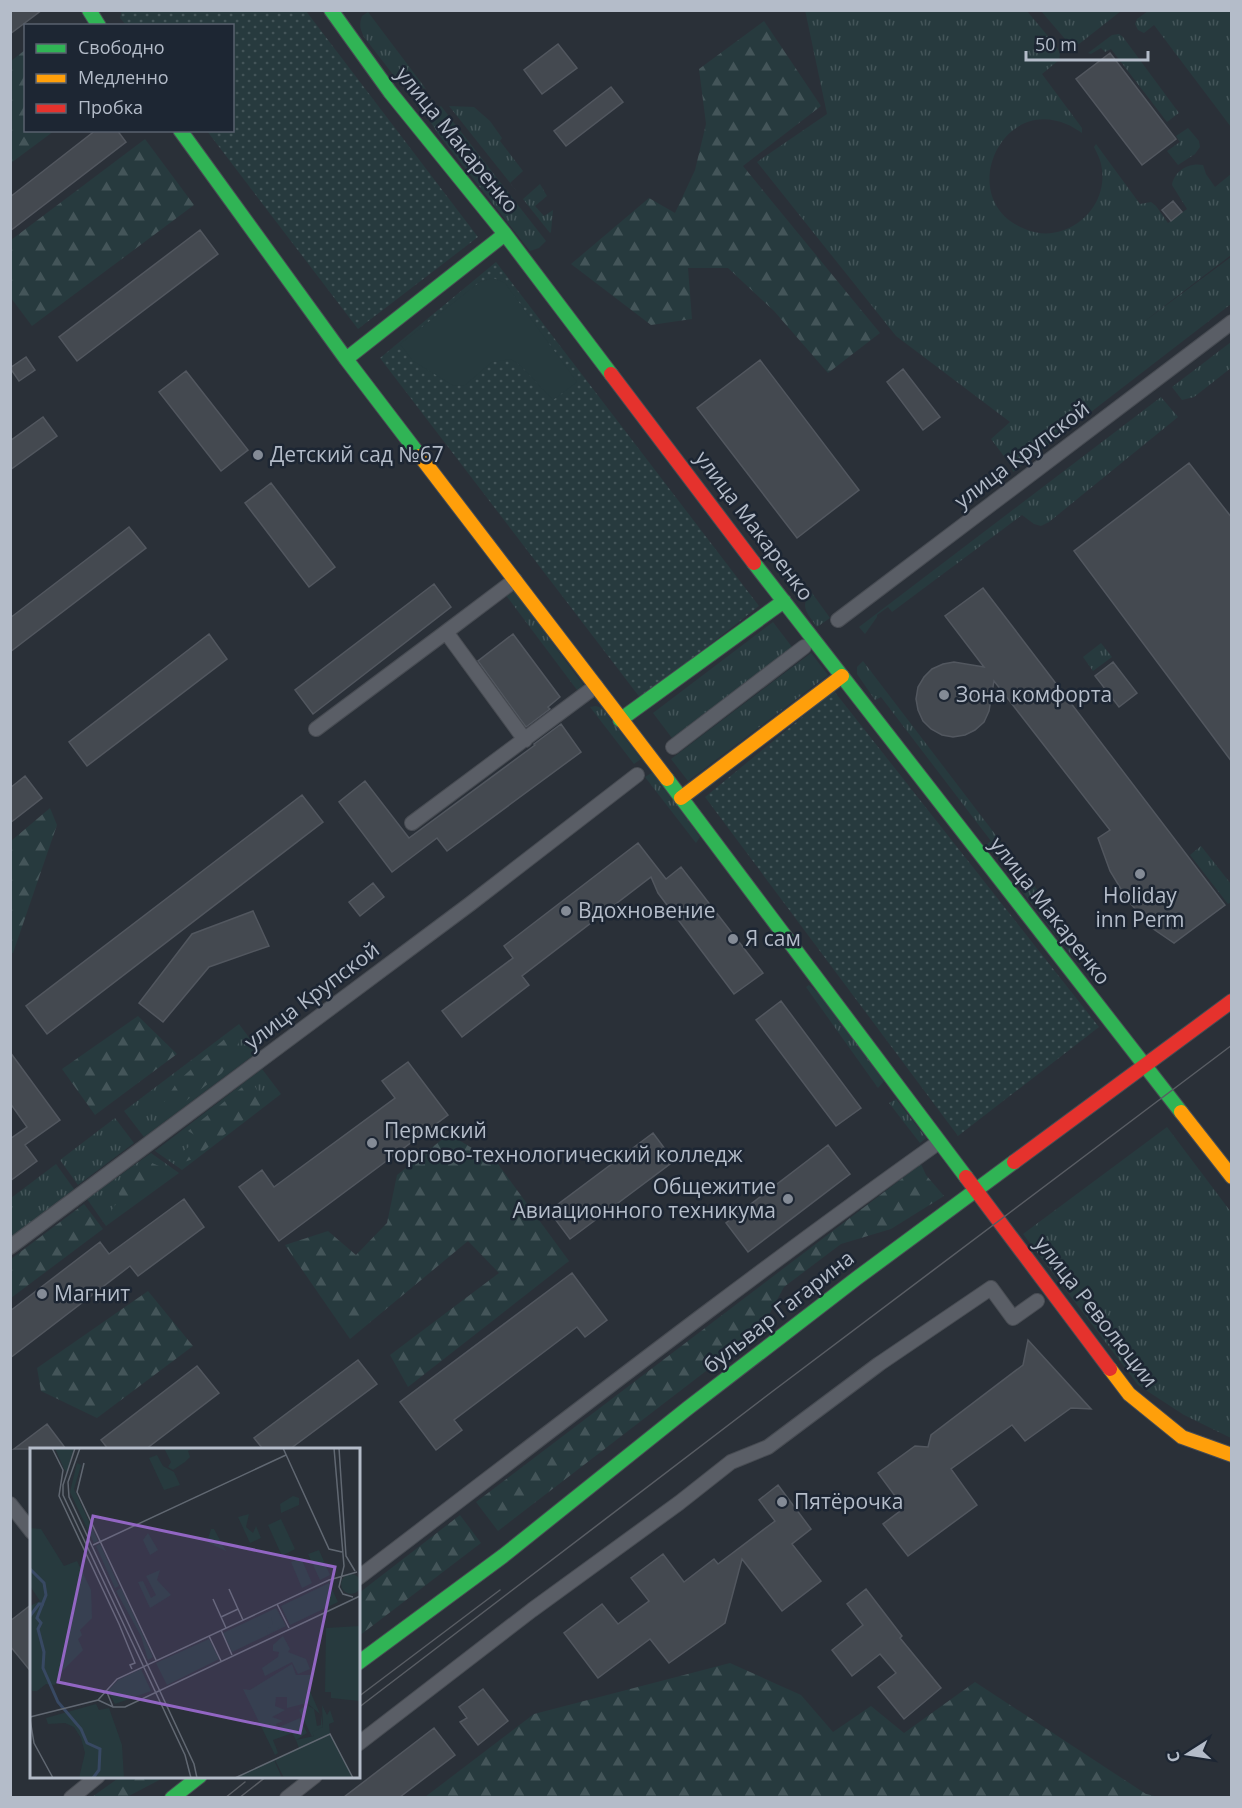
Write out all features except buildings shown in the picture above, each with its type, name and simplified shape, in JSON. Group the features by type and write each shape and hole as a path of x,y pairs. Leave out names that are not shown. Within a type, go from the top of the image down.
{"main road":[{"name":"улица Макаренко","path":"331,10 390,92 505,234 784,601 1145,1066"},
{"path":"181,132 346,359 977,1190"},
{"path":"346,359 505,234"},
{"path":"620,720 784,601"},
{"path":"681,798 842,676"},
{"name":"бульвар Гагарина","path":"360,1662 503,1556 688,1408 857,1278 1232,1001"},
{"path":"1145,1066 1232,1177"},
{"name":"улица Революции","path":"977,1190 1129,1394 1182,1437 1230,1453"},
{"path":"172,1797 197,1778"}],"street":[{"name":"улица Крупской","path":"838,620 1232,321"},
{"path":"316,729 515,580"},
{"path":"446,632 525,740"},
{"path":"673,747 804,647"},
{"path":"412,823 596,686"},
{"name":"улица Крупской","path":"10,1247 461,911 637,775"},
{"name":"бульвар Гагарина","path":"360,1576 751,1279 939,1142"},
{"path":"360,1742 532,1610 679,1503 731,1462 768,1447 879,1364 991,1288 1013,1318 1037,1301"},
{"path":"10,1504 30,1529"},
{"path":"71,1797 95,1778"},
{"path":"287,1797 312,1778"}],"green space":[{"path":"122,10 306,11 478,237 358,329 208,132 234,132 234,24 125,24 120,18"},
{"path":"805,10 1027,11 1057,47 1060,54 1059,60 1042,74 1082,128 1082,133 1066,124 1042,119 1021,125 1005,138 994,156 990,177 992,197 1004,216 1025,229 1043,233 1061,231 1080,221 1094,206 1102,186 1101,164 1094,147 1096,144 1140,204 1151,202 1168,223 1187,209 1172,185 1179,172 1188,166 1203,165 1215,187 1231,174 1231,255 1137,327 1231,257 1231,304 1013,472 1012,467 991,439 1010,422 896,336 757,162 827,114"},
{"path":"1041,11 1121,11 1079,44 1065,39"},
{"path":"1148,11 1231,11 1231,127 1154,25 1144,33 1138,30 1135,24 1137,19"},
{"path":"368,12 426,89 398,81 364,37 360,22 362,16"},
{"path":"764,21 821,106 743,166 880,333 828,373 774,311 728,268 688,268 692,319 651,325 571,264 649,198 675,213 695,170 706,124 699,69"},
{"path":"1119,34 1179,113 1167,122 1111,49 1105,52 1101,48 1091,54 1088,53 1112,35"},
{"path":"24,51 24,132 53,132 11,163 11,61"},
{"path":"441,106 546,241 539,248 530,251 438,134 430,121 433,110"},
{"path":"449,106 474,107 490,121 502,138 500,141 523,171 510,183"},
{"path":"1188,128 1199,141 1200,147 1195,154 1178,165 1167,151 1180,142 1176,136"},
{"path":"145,139 194,205 32,326 11,298 11,240"},
{"path":"540,184 547,196 535,206 544,216 553,210 550,233 521,197 523,199"},
{"path":"496,262 759,606 641,699 380,358"},
{"path":"493,278 505,283 577,382 553,400 521,366 511,359 492,362 465,385 454,386 413,361 400,344 480,282"},
{"path":"1231,342 1231,368 1194,397 1182,400 1172,387"},
{"path":"1161,397 1178,417 1049,522 1041,526 1022,515 892,612 888,607 877,615 865,634 859,627"},
{"path":"513,590 584,686 580,694 505,594"},
{"path":"812,593 830,618 817,627 805,606"},
{"path":"773,622 792,647 672,738 653,713"},
{"path":"1101,643 1112,657 1093,671 1083,657"},
{"path":"811,653 828,675 688,781 671,759"},
{"path":"863,661 1011,855 1003,858 991,851 986,845 991,841 881,697 875,700 857,674 857,667"},
{"path":"834,691 1099,1027 958,1136 705,797"},
{"path":"590,707 602,708 641,759 634,764"},
{"path":"653,772 700,837 696,843 645,777"},
{"path":"50,808 57,825 13,953 11,953 11,841"},
{"path":"1201,846 1231,884 1231,902 1228,904 1190,855"},
{"path":"1022,870 1087,954 1074,957 1069,952 1018,886 1017,882"},
{"path":"809,985 835,1009 884,1081 878,1088 806,987"},
{"path":"138,1016 177,1054 95,1115 62,1069"},
{"path":"239,1024 259,1051 144,1137 124,1111"},
{"path":"230,1034 240,1040 222,1073 161,1120 156,1115 177,1082"},
{"path":"262,1069 281,1094 182,1170 155,1151"},
{"path":"251,1080 260,1095 260,1107 193,1159 184,1162 181,1153 200,1138 188,1131"},
{"path":"896,1099 926,1138 920,1143 889,1103"},
{"path":"115,1118 134,1143 78,1185 60,1160"},
{"path":"1167,1127 1231,1212 1231,1438 1184,1415 1138,1385 1023,1234"},
{"path":"449,1134 498,1164 569,1261 408,1387 390,1355 499,1273 468,1241 350,1339 285,1245 328,1231 356,1255 387,1223 397,1175"},
{"path":"151,1153 179,1173 106,1226 87,1199"},
{"path":"152,1163 168,1170 169,1176 110,1221 107,1216 120,1199 117,1182 138,1168"},
{"path":"56,1164 74,1189 11,1237 11,1198"},
{"path":"921,1164 926,1175 944,1196 891,1229 841,1244 784,1287 762,1328 498,1531 476,1502"},
{"path":"84,1204 103,1229 11,1298 11,1259"},
{"path":"148,1291 193,1346 97,1418 41,1391 37,1368"},
{"path":"460,1515 481,1543 360,1635 360,1592"},
{"path":"730,1663 801,1695 833,1732 871,1706 904,1733 975,1682 1146,1794 1159,1797 425,1797 534,1714"},
{"path":"119,1778 163,1778 127,1797 92,1797"}],"tram line":[{"path":"360,1706 1232,1045"},
{"path":"360,1695 500,1590"},
{"path":"239,1798 264,1778"},
{"path":"225,1798 245,1782"}],"traffic: fast":[{"path":"89,10 98,24"},
{"path":"331,10 390,92 505,234 611,374"},
{"path":"181,132 346,359 420,456"},
{"path":"346,359 505,234"},
{"path":"754,563 1181,1112"},
{"path":"620,720 784,601"},
{"path":"667,779 966,1177"},
{"path":"360,1662 503,1556 688,1408 857,1278 1014,1162"},
{"path":"172,1798 197,1778"}],"traffic: slow":[{"path":"420,456 667,779"},
{"path":"681,798 842,676"},
{"path":"1181,1112 1232,1177"},
{"path":"1110,1369 1129,1394 1182,1437 1232,1455"}],"traffic: jam":[{"path":"611,374 754,563"},
{"path":"1014,1162 1232,1001"},
{"path":"966,1177 1110,1369"}],"place":[{"name":"Детский сад №67","path":"258,455"},
{"name":"Зона комфорта","path":"944,695"},
{"name":"Holiday inn Perm","path":"1140,874"},
{"name":"Вдохновение","path":"566,911"},
{"name":"Я сам","path":"733,939"},
{"name":"Пермский торгово-технологический колледж","path":"372,1143"},
{"name":"Общежитие Авиационного техникума","path":"788,1199"},
{"name":"Магнит","path":"42,1294"},
{"name":"Пятёрочка","path":"782,1502"}]}
